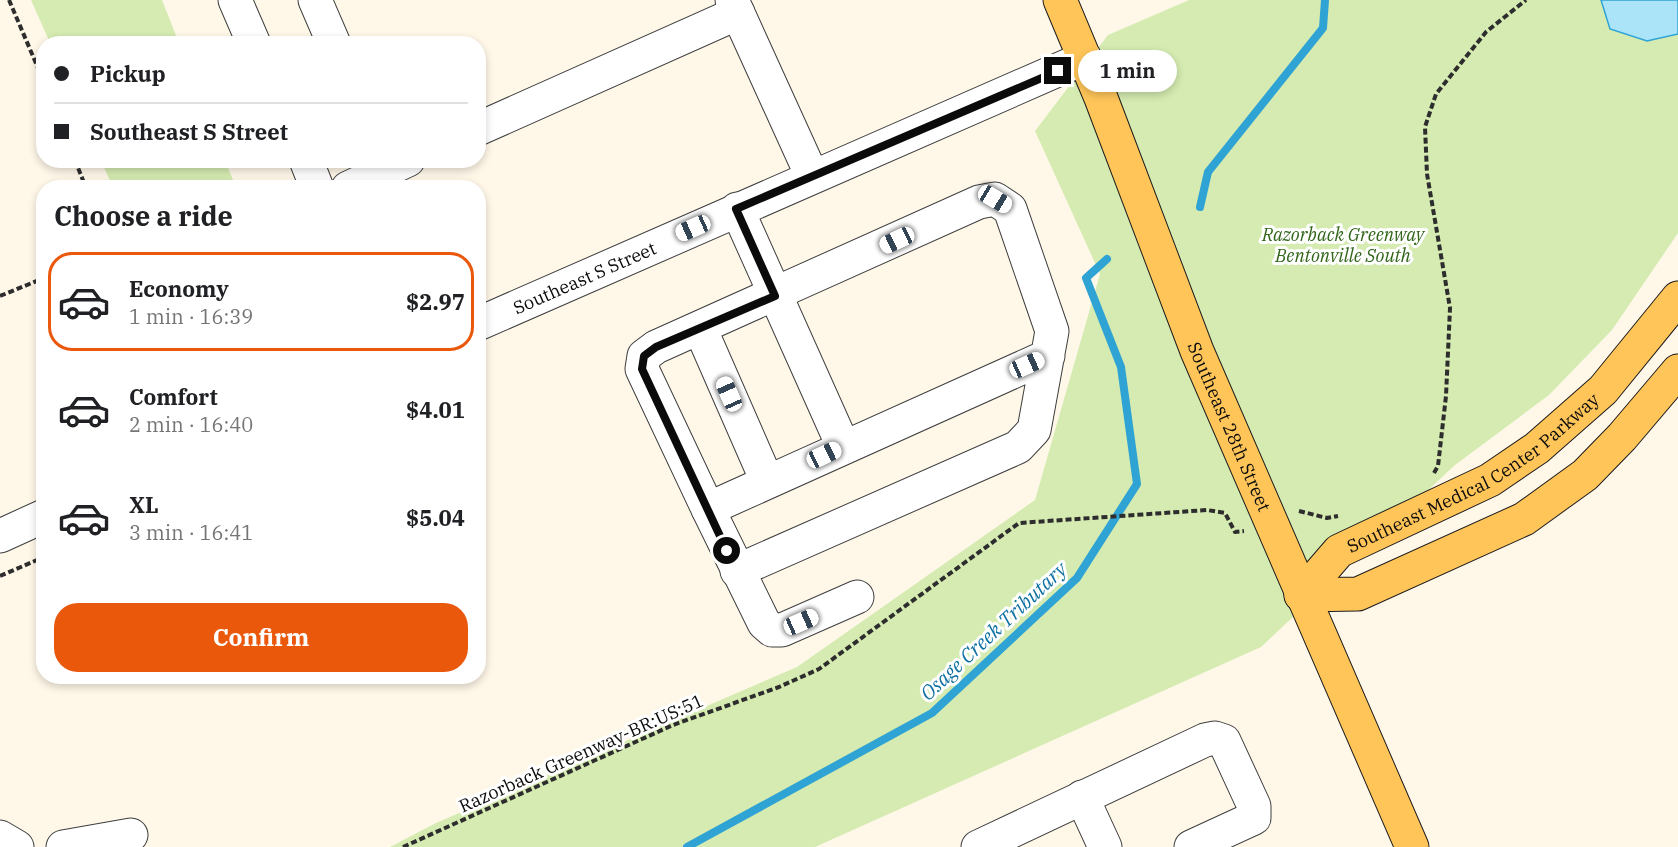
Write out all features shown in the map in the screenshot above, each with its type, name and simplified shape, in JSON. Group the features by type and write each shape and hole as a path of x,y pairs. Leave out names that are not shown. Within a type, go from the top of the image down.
{"main road":[{"name":"Southeast 28th Street","path":"1060,0 1197,351 1412,847"},
{"name":"Southeast Medical Center Parkway","path":"1301,595 1339,550 1490,480 1537,448 1603,390 1678,298"},
{"path":"1301,595 1358,594 1524,519 1585,475 1622,437 1678,371"}],"street":[{"path":"235,0 251,36"},
{"path":"315,0 331,36"},
{"path":"486,125 735,7 812,176"},
{"name":"Southeast S Street","path":"486,320 1084,58"},
{"path":"363,180 385,168"},
{"path":"737,571 1018,447 1034,430 1052,331 1010,209 995,199 978,202 775,296 656,347 644,356 642,369 737,571 764,623 772,630 782,630 857,597"},
{"path":"736,209 843,446"},
{"path":"700,328 768,482"},
{"path":"708,509 843,446 1047,356"},
{"path":"0,536 36,520"},
{"path":"978,847 1205,740 1224,741 1254,807 1254,818 1191,847"},
{"path":"1082,796 1106,847"},
{"path":"63,847 131,835"},
{"path":"0,837 18,847"}],"path":[{"path":"9,0 36,63"},
{"path":"1429,481 1438,466 1446,396 1450,308 1427,174 1425,127 1436,94 1486,32 1526,0"},
{"path":"0,297 36,281"},
{"name":"Razorback Greenway-BR:US:51","path":"403,847 673,724 779,687 819,669 1019,523 1207,510 1225,513 1235,532 1247,530"},
{"path":"1297,510 1327,518 1347,516"},
{"path":"0,576 36,560"}],"green space":[{"path":"31,0 162,0 176,36 47,36"},
{"name":"Razorback Greenway Bentonville South","path":"1189,0 1678,0 1678,233 1612,330 1549,395 1455,465 1261,647 815,847 390,847 436,823 797,667 1035,500 1100,274 1035,131 1108,35"},
{"path":"104,168 228,168 233,180 110,180"}],"water":[{"path":"1601,0 1678,0 1678,34 1647,41 1610,29"}],"waterway":[{"name":"Osage Creek Tributary","path":"1200,207 1208,172 1323,28 1325,0"},
{"name":"Osage Creek Tributary","path":"687,847 932,713 1077,578 1137,484 1121,367 1086,278 1107,259"}],"route":[{"path":"727,551 642,369 644,356 656,347 775,296 736,209 1058,71"}]}
